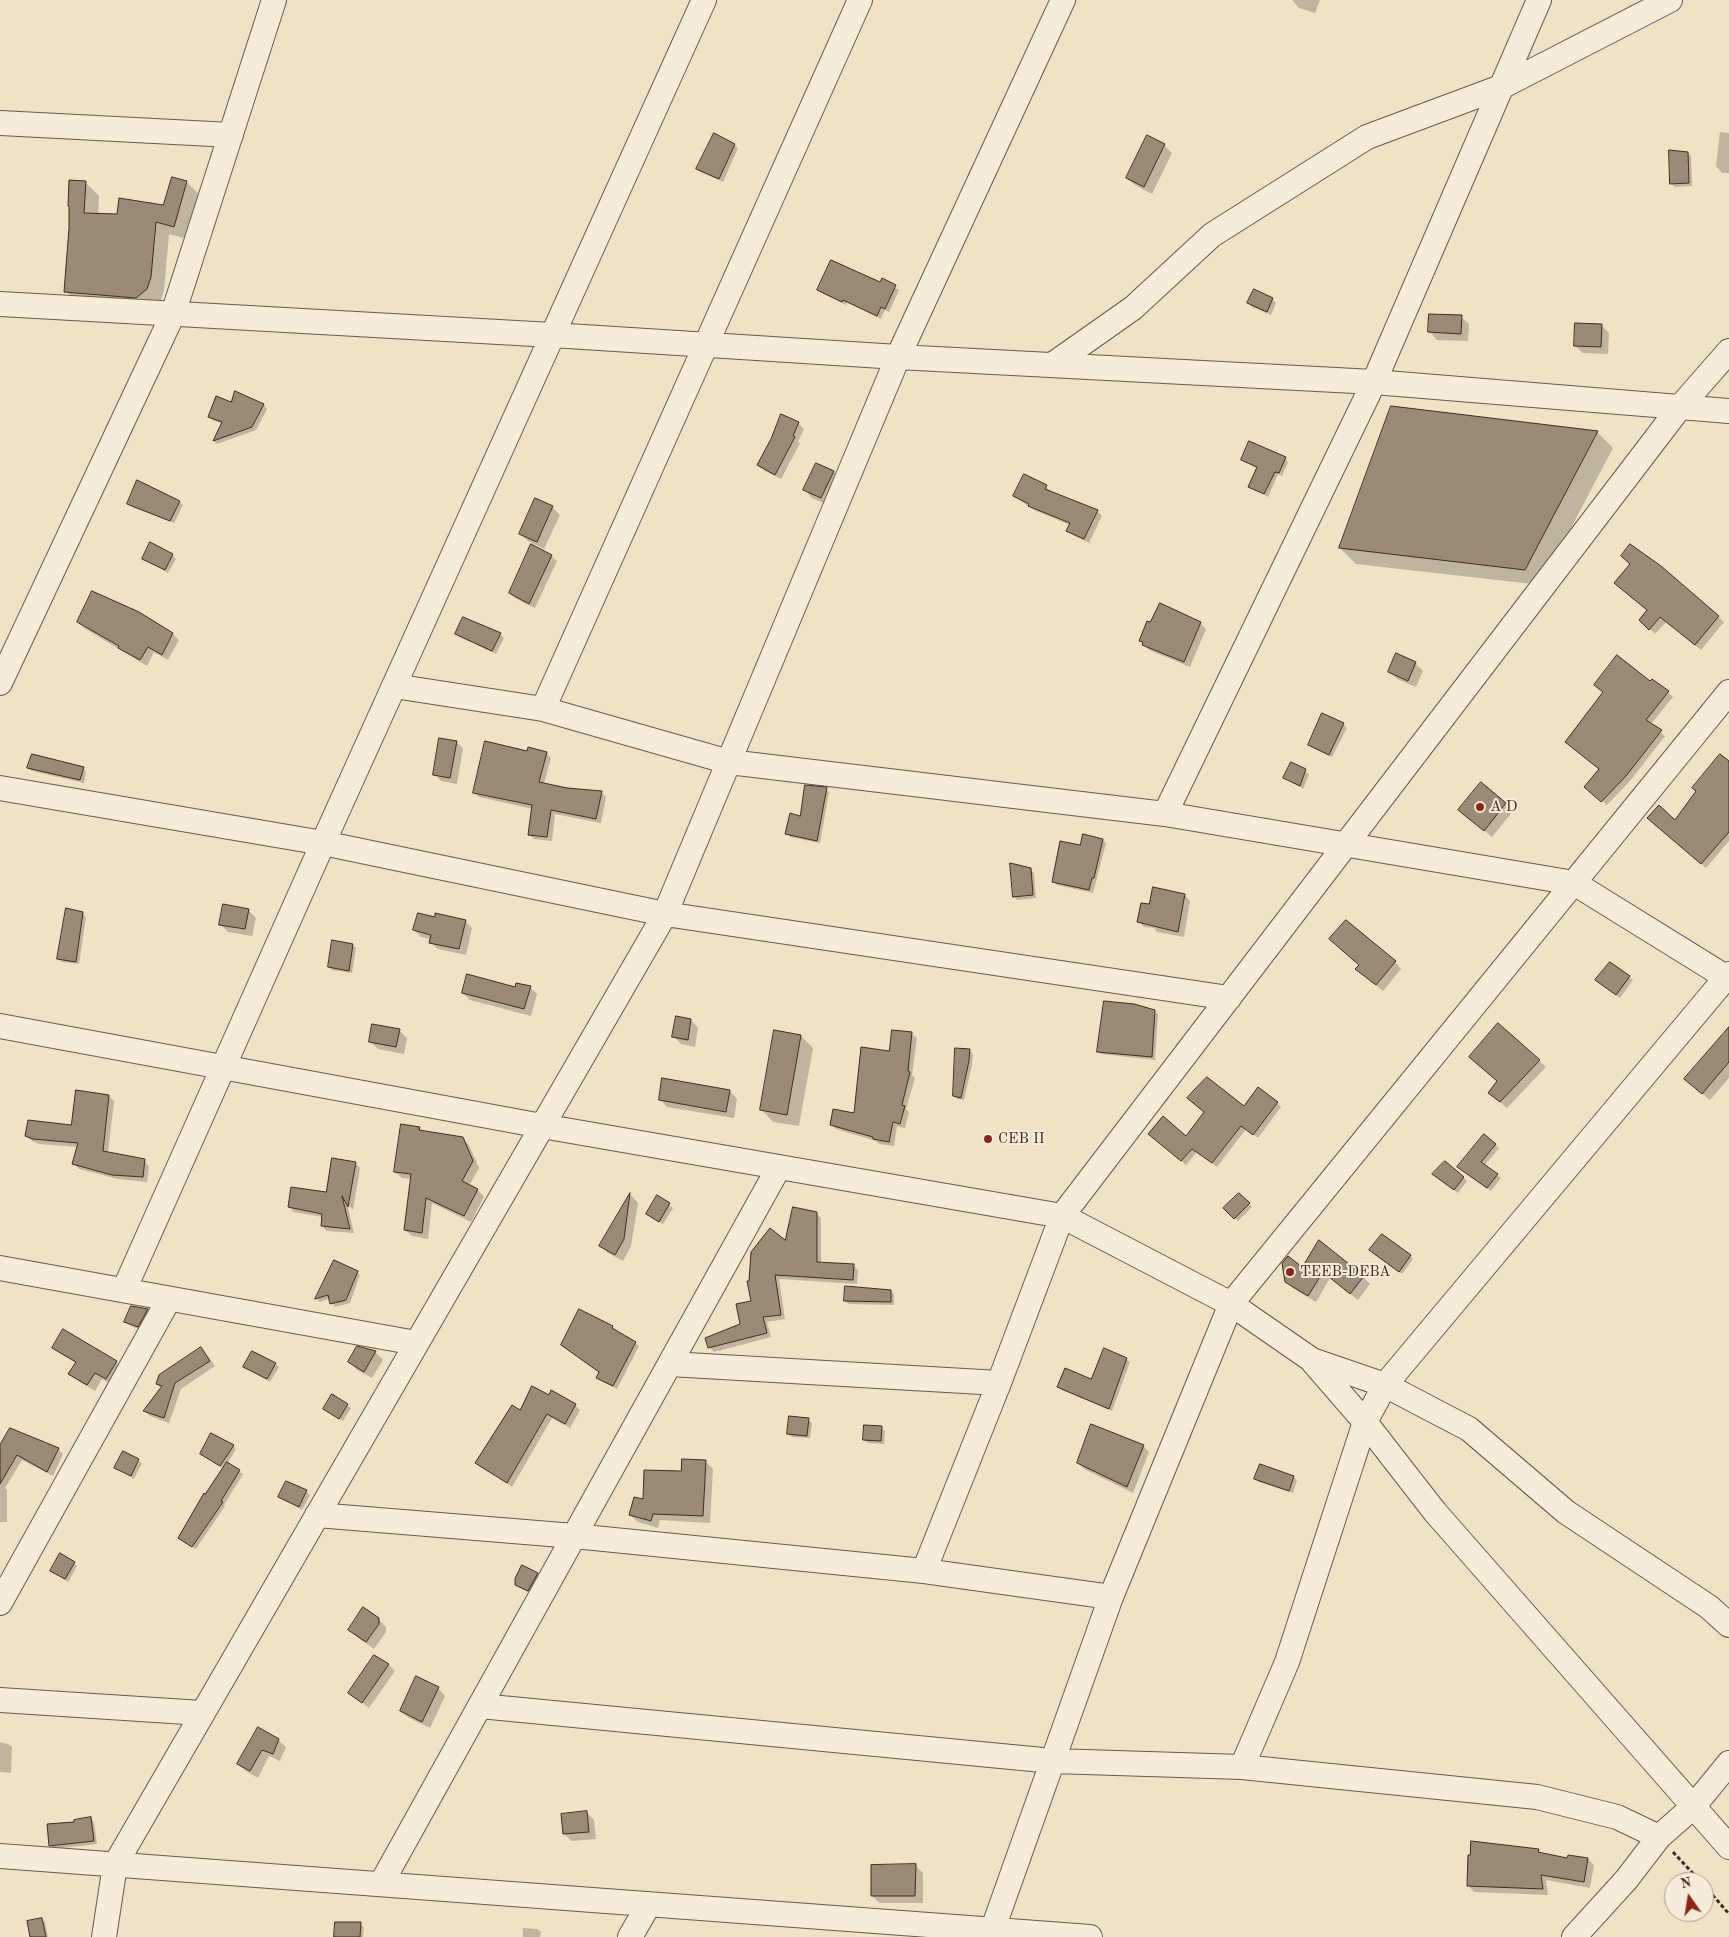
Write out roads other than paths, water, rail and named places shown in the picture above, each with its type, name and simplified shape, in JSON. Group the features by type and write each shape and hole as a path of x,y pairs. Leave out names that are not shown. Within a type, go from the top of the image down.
{"street":[{"path":"0,683 173,314 274,0"},
{"path":"124,1290 323,843 704,0"},
{"path":"543,709 860,0"},
{"path":"104,1937 114,1864 665,914 898,357 1063,0"},
{"path":"1165,814 1374,382 1539,0"},
{"path":"1052,365 1134,308 1212,235 1367,137 1501,87 1670,0"},
{"path":"0,123 231,135"},
{"path":"0,304 552,335 898,357 1374,382 1729,412"},
{"path":"924,1571 999,1383 1062,1216 1680,408 1729,351"},
{"path":"394,686 543,709 729,762 1165,814 1574,883 1728,977 1385,1385 1365,1422 1287,1662 1242,1767"},
{"path":"992,1933 1111,1597 1231,1304 1729,692"},
{"path":"0,788 323,843 665,914 1229,998"},
{"path":"0,1026 542,1126 1062,1216 1231,1304 1312,1360 1365,1422 1435,1512 1729,1847"},
{"path":"381,1884 779,1167"},
{"path":"0,1268 416,1344"},
{"path":"0,1603 169,1299"},
{"path":"1312,1360 1385,1385 1470,1429 1566,1512 1709,1607 1729,1625"},
{"path":"670,1364 999,1383"},
{"path":"317,1515 574,1536 924,1571 1111,1597"},
{"path":"0,1700 202,1713"},
{"path":"480,1706 1053,1761 1242,1767 1537,1797 1618,1818 1659,1837"},
{"path":"1574,1937 1626,1880 1659,1837 1693,1807 1729,1764"},
{"path":"0,1856 649,1904 992,1933 1090,1937"},
{"path":"630,1937 649,1904"}],"place":[{"name":"A D","path":"1480,807"},
{"name":"CEB II","path":"988,1139"},
{"name":"TEEB-DEBA","path":"1290,1272"}]}
